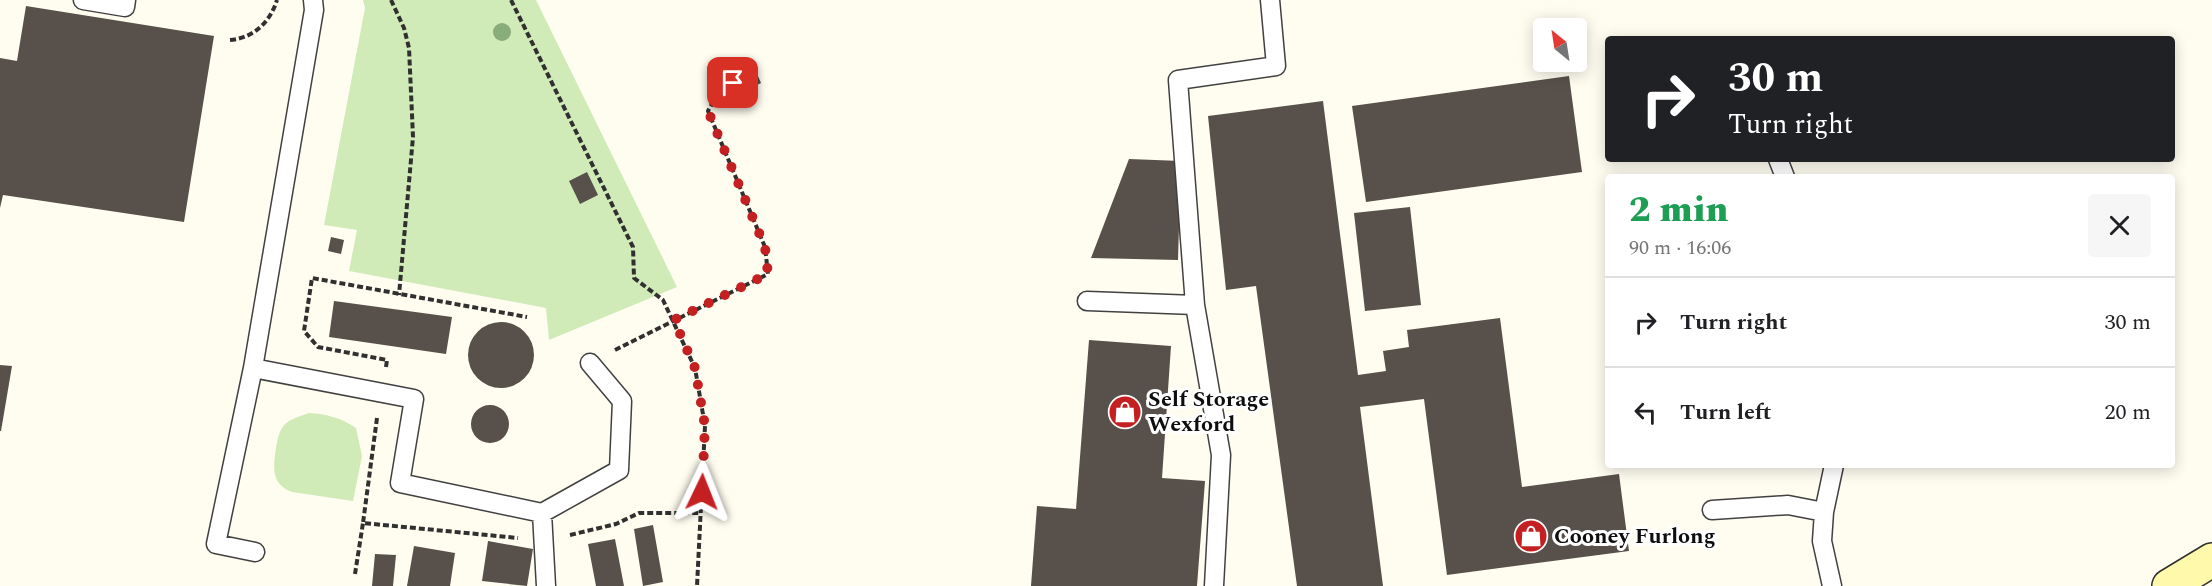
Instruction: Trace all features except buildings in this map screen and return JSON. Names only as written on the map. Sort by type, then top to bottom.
[{"type":"street","points":[[2169,586],[2212,560]]},
{"type":"lane","points":[[83,0],[125,7],[126,0]]},
{"type":"lane","points":[[255,552],[216,544],[253,368],[314,10],[313,0]]},
{"type":"lane","points":[[1214,586],[1221,454],[1195,305],[1178,80],[1276,66],[1270,0]]},
{"type":"lane","points":[[1087,301],[1195,305]]},
{"type":"lane","points":[[253,368],[414,399],[400,483],[542,513],[619,470],[622,401],[590,363]]},
{"type":"lane","points":[[1832,586],[1822,541],[1824,512],[1833,468]]},
{"type":"lane","points":[[1712,510],[1788,505],[1824,512]]},
{"type":"lane","points":[[542,513],[546,586]]},
{"type":"path","points":[[230,40],[240,39],[257,30],[272,16],[277,0]]},
{"type":"path","points":[[391,0],[404,28],[409,48],[413,137],[399,295]]},
{"type":"path","points":[[511,0],[633,247],[634,278],[663,300],[695,368],[705,426],[698,586]]},
{"type":"path","points":[[590,363],[768,274],[765,247],[708,111],[716,97],[733,83]]},
{"type":"path","points":[[381,393],[387,360],[318,347],[304,331],[312,278],[527,317]]},
{"type":"path","points":[[544,541],[616,524],[639,513],[701,513]]},
{"type":"path","points":[[355,574],[363,523]]},
{"type":"green space","points":[[363,0],[536,0],[677,287],[549,340],[546,308],[349,271],[357,230],[324,225],[365,8]]},
{"type":"green space","points":[[309,413],[334,417],[356,428],[362,456],[353,501],[292,492],[280,485],[277,480],[274,462],[280,432],[289,421]]},
{"type":"place","name":"Self Storage Wexford","points":[[1125,412]]},
{"type":"place","name":"Cooney Furlong","points":[[1531,536]]},
{"type":"route","points":[[702,492],[705,426],[695,368],[674,320],[768,274],[765,247],[708,111],[716,97],[733,83]]}]
